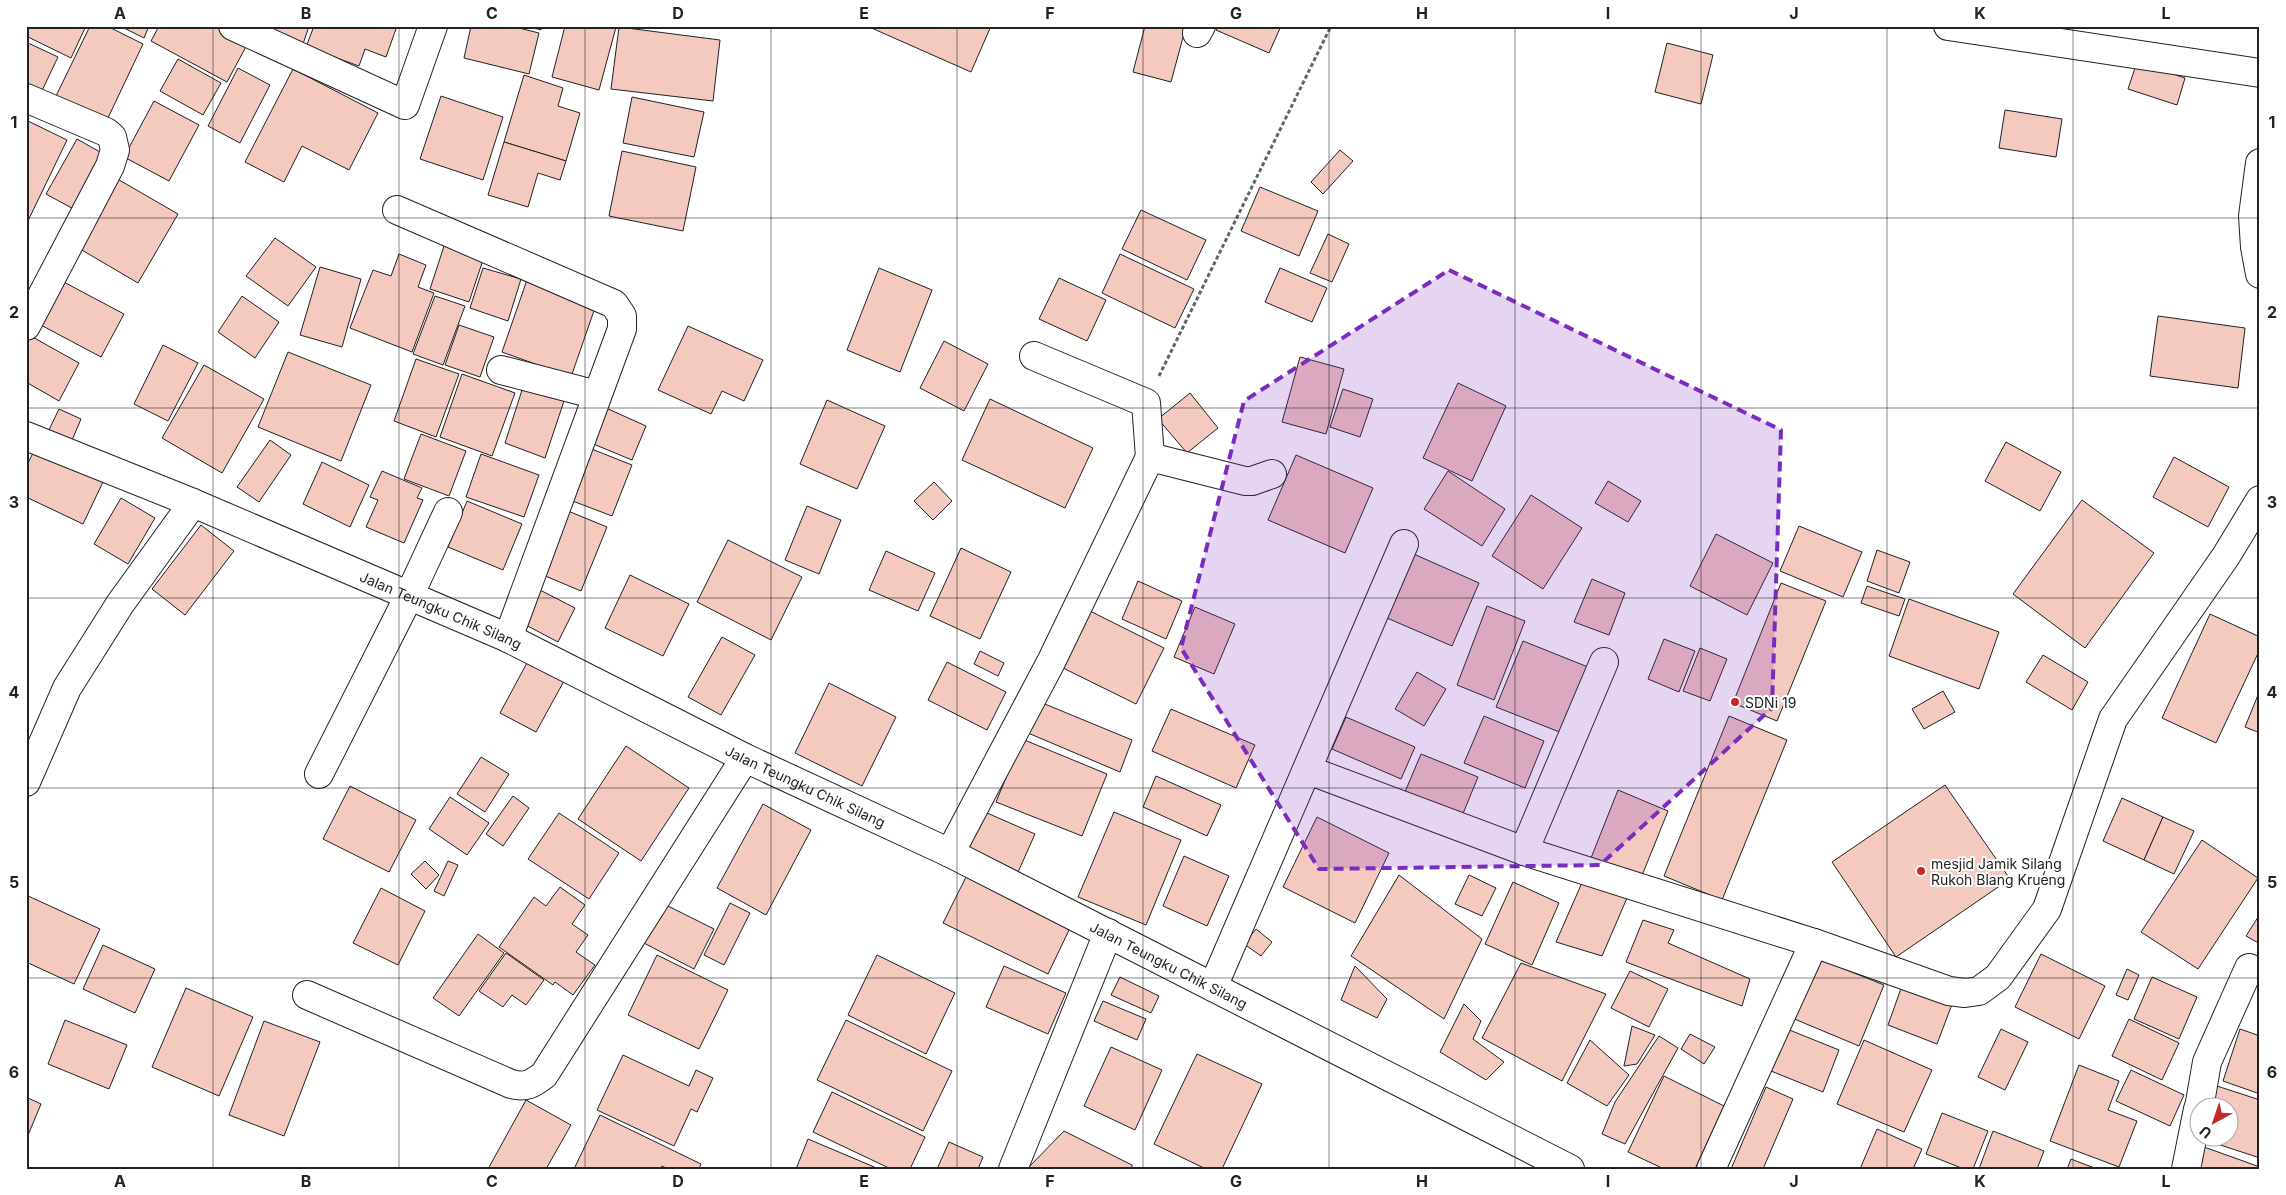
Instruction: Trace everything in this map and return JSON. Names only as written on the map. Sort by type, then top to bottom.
[{"type":"street","points":[[234,26],[405,105],[433,26]]},
{"type":"street","points":[[1948,26],[2260,72]]},
{"type":"street","points":[[26,98],[106,132],[112,137],[115,150],[110,166],[26,326]]},
{"type":"street","points":[[2260,163],[2253,216],[2255,247],[2260,274]]},
{"type":"street","points":[[397,210],[614,304],[622,316],[622,329],[508,638]]},
{"type":"street","points":[[950,853],[1051,662],[1150,457],[1146,403],[1034,356]]},
{"type":"street","points":[[501,370],[597,395]]},
{"type":"street","name":"Jalan Teungku Chik Silang","points":[[26,436],[193,503],[508,638],[745,758],[950,853],[1570,1169]]},
{"type":"street","points":[[1150,457],[1245,482],[1272,474]]},
{"type":"street","points":[[1308,770],[1524,851],[1814,943],[1949,991],[1979,991],[1998,977],[2047,909],[2114,719],[2226,556],[2260,500]]},
{"type":"street","points":[[26,782],[66,688],[120,604],[193,503]]},
{"type":"street","points":[[319,774],[409,596],[448,512]]},
{"type":"street","points":[[1213,986],[1308,770],[1404,544]]},
{"type":"street","points":[[1524,851],[1604,662]]},
{"type":"street","points":[[307,996],[511,1084],[523,1087],[532,1084],[544,1074],[745,758]]},
{"type":"street","points":[[1013,1169],[1108,933]]},
{"type":"street","points":[[1711,1169],[1814,943]]},
{"type":"street","points":[[2201,1098],[2207,1062],[2249,968]]},
{"type":"street","points":[[2186,1169],[2190,1148]]},
{"type":"path","points":[[1146,403],[1331,26]]},
{"type":"highlighted area","points":[[1449,270],[1781,430],[1772,708],[1600,865],[1319,869],[1181,648],[1244,401]]},
{"type":"building","points":[[26,26],[86,26],[71,58],[26,36]]},
{"type":"building","points":[[90,26],[107,26],[143,44],[107,120],[56,96]]},
{"type":"building","points":[[120,26],[149,26],[144,38]]},
{"type":"building","points":[[159,26],[222,26],[249,41],[227,82],[151,41]]},
{"type":"building","points":[[255,26],[309,26],[303,44]]},
{"type":"building","points":[[314,26],[397,26],[386,57],[365,49],[359,66],[306,47]]},
{"type":"building","points":[[471,26],[511,26],[539,33],[529,74],[464,58]]},
{"type":"building","points":[[527,26],[542,26],[541,30]]},
{"type":"building","points":[[565,26],[616,27],[599,90],[552,77]]},
{"type":"building","points":[[867,26],[991,26],[971,72]]},
{"type":"building","points":[[1145,26],[1186,26],[1171,82],[1133,72]]},
{"type":"building","points":[[1218,26],[1281,26],[1269,53],[1216,30]]},
{"type":"building","points":[[619,27],[720,40],[713,101],[611,89]]},
{"type":"building","points":[[26,42],[58,57],[38,99],[26,93]]},
{"type":"building","points":[[1667,43],[1713,55],[1701,104],[1655,92]]},
{"type":"building","points":[[178,59],[221,83],[203,115],[160,91]]},
{"type":"building","points":[[2137,62],[2185,78],[2177,105],[2128,89]]},
{"type":"building","points":[[238,68],[270,85],[240,143],[208,126]]},
{"type":"building","points":[[293,69],[378,113],[349,170],[302,146],[284,182],[245,162]]},
{"type":"building","points":[[524,75],[563,88],[558,106],[580,113],[566,161],[504,142]]},
{"type":"building","points":[[441,96],[503,117],[483,180],[420,159]]},
{"type":"building","points":[[632,97],[704,112],[694,157],[623,143]]},
{"type":"building","points":[[154,101],[199,125],[169,181],[124,157]]},
{"type":"building","points":[[2005,110],[2062,119],[2056,157],[1999,148]]},
{"type":"building","points":[[26,120],[67,140],[26,225]]},
{"type":"building","points":[[77,139],[109,157],[79,212],[46,194]]},
{"type":"building","points":[[504,142],[566,161],[560,180],[538,173],[528,207],[488,195]]},
{"type":"building","points":[[1340,150],[1353,161],[1323,194],[1311,182]]},
{"type":"building","points":[[622,151],[696,167],[683,231],[609,216]]},
{"type":"building","points":[[114,177],[178,214],[138,283],[75,246]]},
{"type":"building","points":[[1260,187],[1318,211],[1299,256],[1241,231]]},
{"type":"building","points":[[1141,210],[1206,240],[1187,280],[1122,249]]},
{"type":"building","points":[[1328,234],[1349,244],[1332,282],[1310,273]]},
{"type":"building","points":[[447,237],[486,251],[469,302],[430,289]]},
{"type":"building","points":[[275,238],[316,267],[288,306],[246,276]]},
{"type":"building","points":[[399,254],[426,265],[418,287],[434,293],[412,352],[350,328],[373,270],[391,276]]},
{"type":"building","points":[[1120,254],[1194,289],[1175,328],[1102,293]]},
{"type":"building","points":[[320,267],[361,279],[342,347],[300,335]]},
{"type":"building","points":[[483,268],[521,279],[508,321],[470,308]]},
{"type":"building","points":[[879,268],[932,290],[900,372],[847,350]]},
{"type":"building","points":[[1280,268],[1327,288],[1312,322],[1265,302]]},
{"type":"building","points":[[528,277],[597,302],[571,377],[502,352]]},
{"type":"building","points":[[1059,278],[1106,300],[1087,341],[1039,319]]},
{"type":"building","points":[[60,280],[124,314],[101,357],[37,323]]},
{"type":"building","points":[[242,296],[279,322],[255,358],[218,332]]},
{"type":"building","points":[[435,296],[465,306],[443,365],[413,354]]},
{"type":"building","points":[[2158,316],[2245,328],[2238,388],[2150,376]]},
{"type":"building","points":[[459,325],[494,337],[480,377],[445,365]]},
{"type":"building","points":[[688,326],[763,360],[744,401],[722,391],[711,414],[658,390]]},
{"type":"building","points":[[29,335],[79,363],[59,401],[26,382],[26,340]]},
{"type":"building","points":[[944,341],[988,364],[964,411],[920,388]]},
{"type":"building","points":[[163,345],[198,363],[168,421],[134,404]]},
{"type":"building","points":[[288,352],[371,385],[341,461],[258,427]]},
{"type":"building","points":[[1300,357],[1344,369],[1326,434],[1282,422]]},
{"type":"building","points":[[416,359],[459,374],[436,437],[394,421]]},
{"type":"building","points":[[204,365],[264,399],[222,473],[162,438]]},
{"type":"building","points":[[462,374],[515,393],[492,456],[440,437]]},
{"type":"building","points":[[1458,383],[1506,406],[1472,481],[1423,458]]},
{"type":"building","points":[[523,387],[564,401],[545,458],[505,443]]},
{"type":"building","points":[[1343,389],[1373,399],[1360,437],[1330,427]]},
{"type":"building","points":[[1190,393],[1218,428],[1187,453],[1158,419]]},
{"type":"building","points":[[990,399],[1093,448],[1065,508],[962,460]]},
{"type":"building","points":[[827,400],[885,426],[857,489],[800,464]]},
{"type":"building","points":[[606,408],[646,426],[632,460],[591,443]]},
{"type":"building","points":[[59,409],[81,419],[70,445],[47,434]]},
{"type":"building","points":[[421,434],[466,451],[449,496],[404,479]]},
{"type":"building","points":[[270,440],[291,455],[259,502],[237,487]]},
{"type":"building","points":[[2006,442],[2061,472],[2040,511],[1985,481]]},
{"type":"building","points":[[589,448],[632,465],[612,516],[570,500]]},
{"type":"building","points":[[35,449],[103,482],[83,524],[26,497],[26,467]]},
{"type":"building","points":[[481,454],[539,475],[524,517],[466,497]]},
{"type":"building","points":[[1296,455],[1373,488],[1345,553],[1268,520]]},
{"type":"building","points":[[2174,457],[2229,487],[2208,527],[2153,497]]},
{"type":"building","points":[[322,462],[369,485],[350,527],[303,504]]},
{"type":"building","points":[[382,471],[422,488],[417,498],[423,500],[404,543],[366,527],[378,500],[370,497]]},
{"type":"building","points":[[1448,471],[1505,509],[1482,546],[1424,509]]},
{"type":"building","points":[[1608,481],[1641,501],[1628,522],[1595,503]]},
{"type":"building","points":[[934,482],[952,501],[933,520],[914,501]]},
{"type":"building","points":[[1531,495],[1582,528],[1543,589],[1492,556]]},
{"type":"building","points":[[121,498],[155,518],[128,564],[94,544]]},
{"type":"building","points":[[2082,500],[2154,553],[2085,648],[2013,594]]},
{"type":"building","points":[[467,501],[522,524],[503,570],[448,547]]},
{"type":"building","points":[[807,506],[841,520],[819,574],[785,560]]},
{"type":"building","points":[[568,511],[607,527],[581,591],[543,575]]},
{"type":"building","points":[[201,525],[234,551],[185,615],[152,589]]},
{"type":"building","points":[[1799,526],[1862,552],[1843,597],[1780,571]]},
{"type":"building","points":[[1716,534],[1773,563],[1747,615],[1690,586]]},
{"type":"building","points":[[728,540],[802,577],[771,640],[697,602]]},
{"type":"building","points":[[961,548],[1011,572],[980,639],[930,616]]},
{"type":"building","points":[[1877,550],[1910,562],[1899,593],[1867,581]]},
{"type":"building","points":[[886,551],[935,573],[918,611],[869,590]]},
{"type":"building","points":[[1407,551],[1479,583],[1452,646],[1380,615]]},
{"type":"building","points":[[630,575],[689,604],[663,656],[605,628]]},
{"type":"building","points":[[1592,579],[1625,593],[1609,635],[1574,622]]},
{"type":"building","points":[[1138,581],[1182,601],[1166,639],[1122,619]]},
{"type":"building","points":[[1781,583],[1826,601],[1777,721],[1733,703]]},
{"type":"building","points":[[1867,586],[1905,599],[1899,616],[1861,603]]},
{"type":"building","points":[[538,589],[575,608],[558,642],[522,623]]},
{"type":"building","points":[[1909,599],[1999,632],[1979,689],[1889,656]]},
{"type":"building","points":[[1487,606],[1525,621],[1494,700],[1457,685]]},
{"type":"building","points":[[1195,607],[1235,624],[1214,674],[1174,657]]},
{"type":"building","points":[[1086,609],[1164,648],[1136,704],[1059,666]]},
{"type":"building","points":[[2210,614],[2260,637],[2260,649],[2216,743],[2162,718]]},
{"type":"building","points":[[722,637],[755,655],[721,715],[688,697]]},
{"type":"building","points":[[1664,639],[1695,651],[1679,692],[1648,679]]},
{"type":"building","points":[[1523,641],[1588,667],[1562,733],[1496,707]]},
{"type":"building","points":[[1700,648],[1727,659],[1710,701],[1683,691]]},
{"type":"building","points":[[980,651],[1004,663],[998,676],[974,664]]},
{"type":"building","points":[[2043,655],[2088,682],[2072,710],[2026,682]]},
{"type":"building","points":[[528,661],[564,681],[536,732],[500,713]]},
{"type":"building","points":[[947,662],[1006,692],[987,730],[928,700]]},
{"type":"building","points":[[1417,672],[1446,689],[1424,726],[1395,709]]},
{"type":"building","points":[[829,683],[896,717],[862,786],[795,753]]},
{"type":"building","points":[[2260,690],[2260,733],[2245,727]]},
{"type":"building","points":[[1943,691],[1955,712],[1924,729],[1912,709]]},
{"type":"building","points":[[1040,702],[1132,740],[1120,772],[1028,733]]},
{"type":"building","points":[[1171,709],[1255,745],[1236,788],[1152,751]]},
{"type":"building","points":[[1484,716],[1544,741],[1525,788],[1464,763]]},
{"type":"building","points":[[1729,716],[1787,740],[1722,900],[1664,876]]},
{"type":"building","points":[[1346,717],[1415,747],[1401,779],[1332,749]]},
{"type":"building","points":[[1022,739],[1107,774],[1082,836],[996,802]]},
{"type":"building","points":[[626,746],[689,788],[641,861],[578,819]]},
{"type":"building","points":[[1421,754],[1478,777],[1462,816],[1405,792]]},
{"type":"building","points":[[481,757],[509,774],[485,812],[457,794]]},
{"type":"building","points":[[1156,776],[1221,805],[1207,836],[1143,807]]},
{"type":"building","name":"mesjid Jamik Silang Rukoh Blang Krueng","points":[[1945,785],[2010,879],[1896,957],[1832,862]]},
{"type":"building","points":[[350,786],[416,820],[389,872],[323,839]]},
{"type":"building","points":[[1618,790],[1668,811],[1641,878],[1591,858]]},
{"type":"building","points":[[513,796],[529,808],[503,846],[486,834]]},
{"type":"building","points":[[450,797],[489,823],[467,855],[429,829]]},
{"type":"building","points":[[2122,798],[2163,817],[2144,860],[2103,841]]},
{"type":"building","points":[[763,804],[811,830],[766,915],[717,888]]},
{"type":"building","points":[[978,809],[1035,834],[1015,879],[958,853]]},
{"type":"building","points":[[1114,812],[1181,840],[1146,925],[1078,897]]},
{"type":"building","points":[[559,813],[619,853],[589,899],[528,859]]},
{"type":"building","points":[[1317,817],[1389,853],[1355,923],[1283,887]]},
{"type":"building","points":[[2163,817],[2194,831],[2174,874],[2144,860]]},
{"type":"building","points":[[2202,840],[2258,878],[2198,969],[2141,932]]},
{"type":"building","points":[[1184,856],[1229,876],[1207,926],[1163,906]]},
{"type":"building","points":[[425,861],[439,875],[426,889],[411,874]]},
{"type":"building","points":[[448,861],[458,865],[444,896],[434,891]]},
{"type":"building","points":[[1399,875],[1482,939],[1444,1019],[1351,956]]},
{"type":"building","points":[[1469,875],[1496,888],[1482,916],[1455,904]]},
{"type":"building","points":[[966,877],[1070,928],[1048,974],[943,923]]},
{"type":"building","points":[[1584,878],[1630,891],[1602,956],[1556,942]]},
{"type":"building","points":[[1513,882],[1559,903],[1532,965],[1485,944]]},
{"type":"building","points":[[560,887],[585,905],[572,924],[588,935],[576,952],[595,965],[573,995],[555,982],[553,985],[499,947],[534,897],[546,906]]},
{"type":"building","points":[[381,888],[425,911],[398,965],[353,943]]},
{"type":"building","points":[[26,895],[100,929],[74,984],[26,962]]},
{"type":"building","points":[[658,901],[714,929],[694,969],[638,940]]},
{"type":"building","points":[[730,903],[750,913],[724,965],[704,955]]},
{"type":"building","points":[[2260,914],[2260,944],[2246,936]]},
{"type":"building","points":[[1643,920],[1674,930],[1668,943],[1750,979],[1742,1006],[1626,962]]},
{"type":"building","points":[[1256,929],[1272,942],[1261,956],[1244,944]]},
{"type":"building","points":[[478,934],[504,953],[459,1016],[433,998]]},
{"type":"building","points":[[103,945],[155,969],[135,1013],[83,989]]},
{"type":"building","points":[[506,953],[544,980],[526,1005],[512,995],[503,1007],[479,991]]},
{"type":"building","points":[[2041,954],[2105,986],[2079,1039],[2015,1007]]},
{"type":"building","points":[[657,955],[728,990],[699,1049],[628,1015]]},
{"type":"building","points":[[877,955],[955,993],[926,1054],[848,1015]]},
{"type":"building","points":[[1817,958],[1884,985],[1859,1046],[1792,1018]]},
{"type":"building","points":[[1521,963],[1606,994],[1562,1081],[1482,1038]]},
{"type":"building","points":[[1004,966],[1066,993],[1048,1034],[986,1007]]},
{"type":"building","points":[[1355,966],[1387,999],[1377,1018],[1341,1000]]},
{"type":"building","points":[[2127,969],[2139,975],[2128,1000],[2116,995]]},
{"type":"building","points":[[1630,971],[1668,989],[1649,1027],[1611,1008]]},
{"type":"building","points":[[1120,977],[1159,996],[1151,1013],[1111,995]]},
{"type":"building","points":[[2152,977],[2197,997],[2179,1039],[2134,1019]]},
{"type":"building","points":[[1904,980],[1954,999],[1937,1044],[1888,1025]]},
{"type":"building","points":[[186,988],[253,1017],[219,1096],[152,1067]]},
{"type":"building","points":[[1103,1001],[1146,1019],[1137,1040],[1094,1021]]},
{"type":"building","points":[[1464,1004],[1481,1021],[1473,1039],[1504,1062],[1486,1080],[1440,1052]]},
{"type":"building","points":[[2129,1019],[2179,1043],[2162,1080],[2112,1056]]},
{"type":"building","points":[[65,1020],[127,1045],[109,1089],[48,1064]]},
{"type":"building","points":[[846,1020],[952,1071],[923,1131],[817,1080]]},
{"type":"building","points":[[264,1021],[320,1042],[284,1136],[229,1115]]},
{"type":"building","points":[[1632,1026],[1655,1035],[1637,1064],[1624,1066]]},
{"type":"building","points":[[1787,1029],[1839,1050],[1823,1092],[1771,1071]]},
{"type":"building","points":[[2001,1029],[2028,1042],[2005,1090],[1978,1077]]},
{"type":"building","points":[[2240,1029],[2260,1036],[2260,1094],[2223,1081]]},
{"type":"building","points":[[1690,1034],[1715,1047],[1704,1064],[1681,1049]]},
{"type":"building","points":[[1659,1036],[1678,1048],[1625,1144],[1602,1134],[1615,1102]]},
{"type":"building","points":[[1590,1040],[1629,1075],[1607,1106],[1567,1083]]},
{"type":"building","points":[[1864,1040],[1932,1070],[1904,1132],[1837,1104]]},
{"type":"building","points":[[1111,1047],[1162,1070],[1135,1130],[1084,1106]]},
{"type":"building","points":[[1197,1054],[1262,1084],[1222,1169],[1206,1169],[1154,1144]]},
{"type":"building","points":[[623,1055],[689,1086],[696,1070],[713,1078],[697,1112],[691,1109],[674,1146],[597,1110]]},
{"type":"building","points":[[2079,1065],[2119,1081],[2108,1110],[2137,1121],[2119,1167],[2050,1141]]},
{"type":"building","points":[[2131,1070],[2184,1095],[2170,1126],[2116,1101]]},
{"type":"building","points":[[1664,1076],[1724,1106],[1695,1169],[1664,1169],[1628,1152]]},
{"type":"building","points":[[2217,1086],[2260,1100],[2260,1158],[2230,1148],[2238,1148],[2238,1098],[2213,1098]]},
{"type":"building","points":[[1766,1087],[1793,1099],[1763,1169],[1731,1169]]},
{"type":"building","points":[[832,1092],[925,1137],[910,1169],[891,1169],[813,1132]]},
{"type":"building","points":[[26,1097],[41,1104],[26,1140]]},
{"type":"building","points":[[526,1100],[571,1125],[546,1169],[488,1169]]},
{"type":"building","points":[[1942,1113],[1988,1131],[1973,1169],[1964,1169],[1926,1154]]},
{"type":"building","points":[[600,1115],[701,1164],[699,1169],[668,1169],[662,1166],[660,1169],[574,1169]]},
{"type":"building","points":[[1877,1129],[1922,1149],[1913,1169],[1860,1169]]},
{"type":"building","points":[[1064,1131],[1132,1165],[1132,1169],[1027,1169]]},
{"type":"building","points":[[1993,1131],[2044,1151],[2037,1169],[1979,1169]]},
{"type":"building","points":[[808,1139],[879,1169],[796,1169]]},
{"type":"building","points":[[949,1142],[983,1157],[978,1169],[937,1169]]},
{"type":"building","points":[[2204,1148],[2260,1167],[2260,1169],[2196,1169]]},
{"type":"building","points":[[2071,1159],[2097,1169],[2067,1169]]},
{"type":"place","name":"SDNi 19","points":[[1735,702]]},
{"type":"place","name":"mesjid Jamik Silang Rukoh Blang Krueng","points":[[1921,871]]}]
